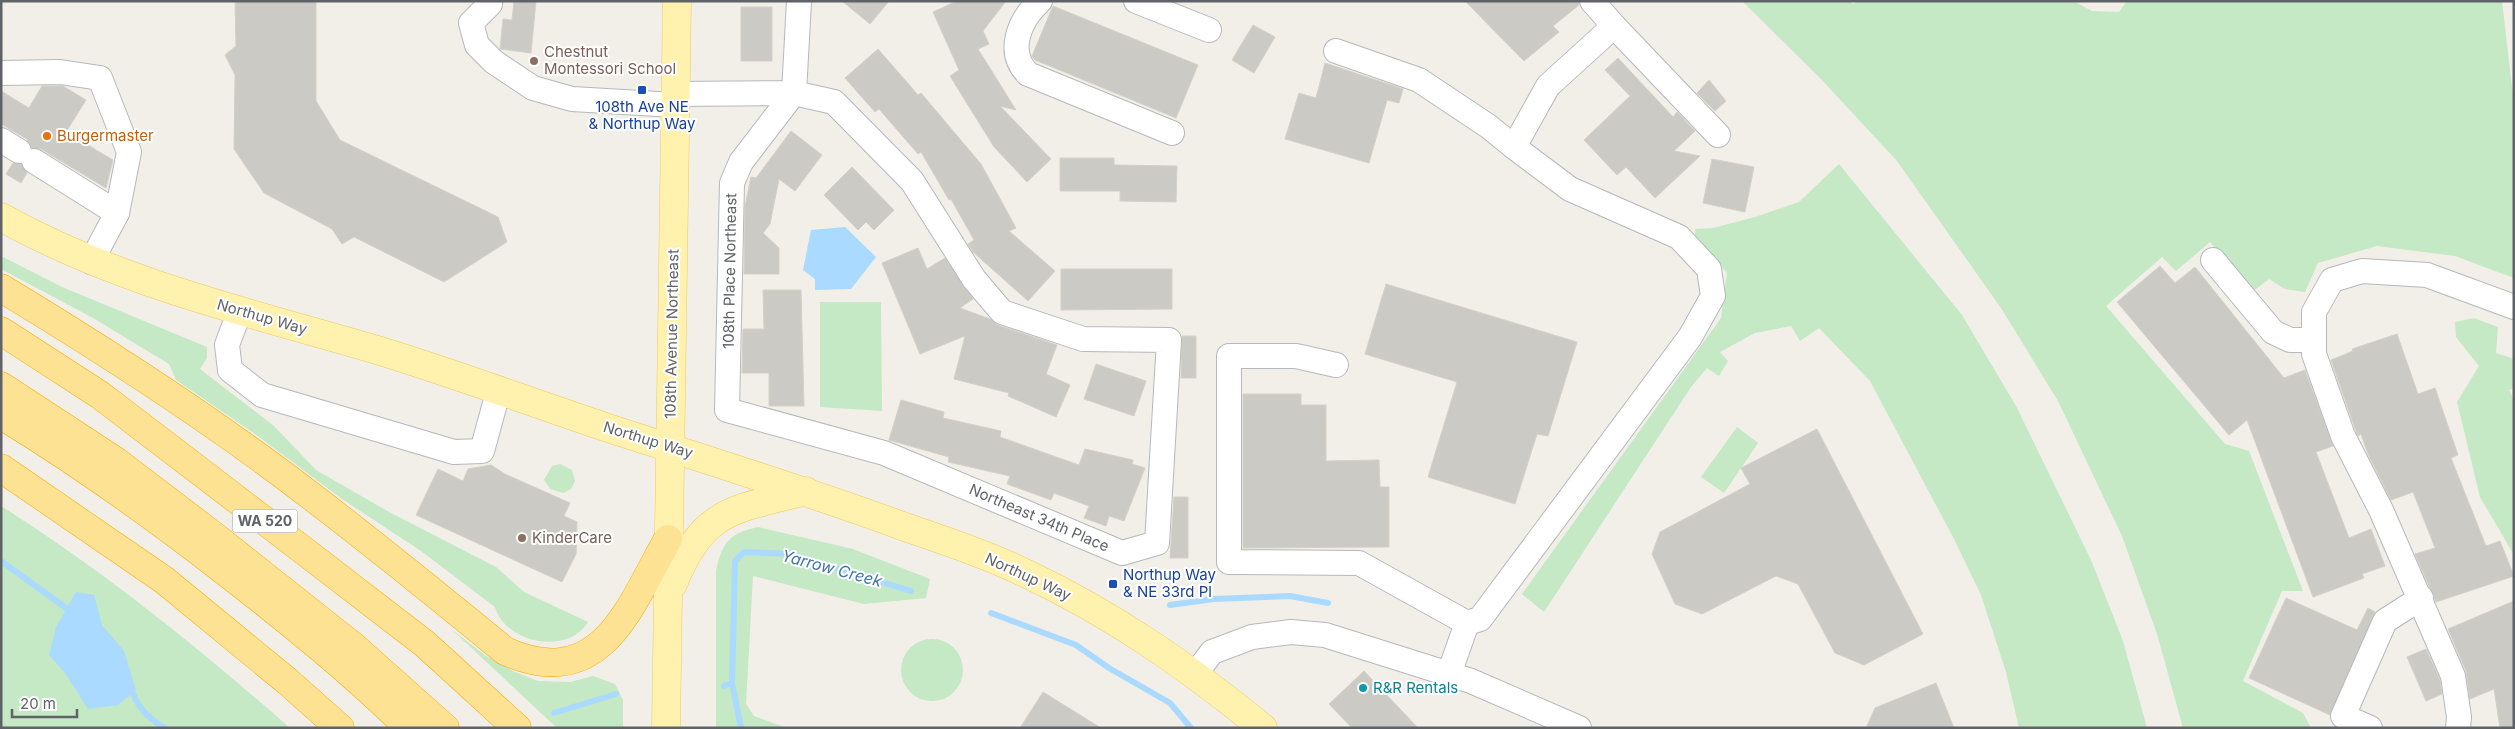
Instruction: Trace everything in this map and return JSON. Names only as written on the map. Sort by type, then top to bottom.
[{"type":"highway","points":[[1,288],[75,332],[195,411],[283,474],[505,651],[524,659],[544,663],[565,662],[585,655],[602,644],[617,630],[668,539]]},
{"type":"highway","name":"WA 520","points":[[1,331],[100,395],[307,553],[425,644],[517,728]]},
{"type":"highway","points":[[1,386],[117,462],[214,536],[353,646],[445,728]]},
{"type":"highway","points":[[1,415],[44,441],[181,537],[300,630],[409,728]]},
{"type":"highway","points":[[1,468],[164,580],[288,681],[340,728]]},
{"type":"main road","name":"108th Avenue Northeast","points":[[666,728],[677,1]]},
{"type":"main road","name":"Northup Way","points":[[1,217],[69,253],[147,282],[499,389],[609,428],[806,491],[973,551],[1026,574],[1106,615],[1196,674],[1263,728]]},
{"type":"main road","points":[[667,600],[687,552],[709,526],[739,508],[806,491]]},
{"type":"street","points":[[490,1],[490,4],[470,23],[477,45],[494,62],[533,88],[572,99],[675,100],[794,93],[799,1]]},
{"type":"street","points":[[1040,1],[1028,12],[1018,38],[1016,54],[1019,65],[1028,74],[1172,133]]},
{"type":"street","points":[[1136,1],[1209,30]]},
{"type":"street","points":[[1592,1],[1718,135]]},
{"type":"street","points":[[1514,148],[1548,86],[1614,26]]},
{"type":"street","points":[[1336,51],[1419,80],[1488,126],[1514,148],[1570,188],[1679,237],[1709,268],[1713,296],[1690,337],[1480,619],[1467,623],[1359,563],[1229,562],[1229,356],[1296,356],[1336,365]]},
{"type":"street","points":[[1,73],[60,72],[100,78],[129,152],[117,213],[92,262]]},
{"type":"street","name":"Northeast 34th Place","points":[[727,410],[884,453],[1122,553],[1157,543],[1169,340],[1082,339],[1002,312],[974,279],[912,181],[834,102],[794,93]]},
{"type":"street","name":"108th Place Northeast","points":[[727,410],[732,183],[741,162],[794,93]]},
{"type":"street","points":[[18,151],[117,213]]},
{"type":"street","points":[[2213,260],[2273,332],[2290,340],[2314,340]]},
{"type":"street","points":[[2458,728],[2459,718],[2453,676],[2421,598],[2381,510],[2343,436],[2314,354],[2314,312],[2332,280],[2362,271],[2427,275],[2514,307]]},
{"type":"street","points":[[240,310],[227,345],[230,370],[262,395],[454,452],[482,451],[499,389]]},
{"type":"street","points":[[2370,728],[2343,716],[2385,621],[2421,598]]},
{"type":"street","points":[[1449,674],[1467,623]]},
{"type":"street","points":[[1196,674],[1212,652],[1252,637],[1291,632],[1325,635],[1471,681],[1579,728]]},
{"type":"green space","points":[[1742,1],[1848,1],[1854,4],[1857,1],[2073,1],[2092,11],[2119,12],[2127,1],[2502,1],[2514,105],[2514,278],[2455,256],[2377,246],[2318,263],[2305,292],[2285,289],[2269,279],[2252,292],[2210,242],[2176,271],[2162,257],[2106,306],[2225,444],[2249,451],[2303,591],[2282,591],[2243,681],[2303,713],[2311,728],[2183,728],[2157,634],[2122,536],[2058,401],[2001,308],[1897,161],[1821,79]]},
{"type":"green space","points":[[1839,164],[1962,315],[2016,406],[2091,560],[2123,641],[2147,728],[2019,728],[2006,672],[1981,595],[1954,539],[1870,381],[1819,328],[1800,341],[1791,326],[1755,333],[1720,352],[1728,361],[1719,376],[1707,368],[1691,387],[1544,612],[1522,594],[1721,318],[1727,273],[1695,236],[1695,229],[1713,228],[1755,217],[1799,202]]},
{"type":"green space","points":[[1,256],[62,287],[207,347],[207,358],[200,369],[274,426],[316,470],[389,512],[496,567],[524,592],[588,622],[579,633],[566,639],[552,642],[524,637],[511,629],[501,619],[495,607],[421,551],[342,499],[255,434],[176,380],[169,364],[93,318],[1,269]]},
{"type":"green space","points":[[820,302],[881,302],[882,411],[820,407]]},
{"type":"green space","points":[[2474,318],[2498,327],[2496,353],[2514,359],[2514,388],[2509,390],[2514,401],[2514,555],[2480,497],[2457,402],[2479,366],[2456,337],[2455,322]]},
{"type":"green space","points":[[1737,427],[1758,443],[1724,493],[1701,477]]},
{"type":"green space","points":[[560,464],[572,470],[575,481],[571,489],[563,493],[550,489],[544,480],[552,466]]},
{"type":"green space","points":[[1,506],[77,557],[150,611],[290,728],[1,728]]},
{"type":"green space","points":[[758,527],[853,549],[930,579],[926,598],[864,604],[753,576],[746,704],[754,716],[787,728],[716,728],[716,571],[718,561],[729,540],[740,532]]},
{"type":"green space","points":[[451,629],[486,656],[515,672],[538,681],[570,682],[593,676],[615,684],[623,700],[623,728],[557,728]]},
{"type":"green space","points":[[926,639],[938,639],[954,648],[961,658],[963,670],[961,682],[954,692],[938,701],[926,701],[915,696],[906,687],[901,676],[901,664],[906,653],[915,644]]},
{"type":"water","points":[[845,227],[876,257],[851,289],[815,290],[815,279],[803,270],[811,230]]},
{"type":"water","points":[[76,592],[94,595],[102,625],[124,651],[136,690],[118,705],[88,709],[65,673],[49,655],[56,627]]},
{"type":"building","points":[[235,1],[316,1],[316,101],[340,140],[498,217],[507,242],[444,282],[354,237],[342,244],[332,229],[264,193],[234,149],[235,75],[225,55],[236,46]]},
{"type":"building","points":[[514,1],[536,1],[531,53],[500,49],[503,19],[512,20]]},
{"type":"building","points":[[842,1],[889,1],[870,24]]},
{"type":"building","points":[[957,1],[1006,1],[983,31],[989,44],[978,49],[1016,110],[1000,106],[1051,159],[1027,182],[994,147],[950,76],[959,70],[933,12]]},
{"type":"building","points":[[1465,1],[1579,1],[1579,5],[1553,26],[1559,32],[1524,61]]},
{"type":"building","points":[[1053,6],[1198,65],[1176,118],[1035,60],[1032,56]]},
{"type":"building","points":[[741,7],[772,7],[772,61],[741,61]]},
{"type":"building","points":[[1253,25],[1275,37],[1254,73],[1232,60]]},
{"type":"building","points":[[878,49],[918,95],[921,93],[981,164],[1016,228],[1009,231],[1055,271],[1028,301],[973,252],[968,244],[974,240],[921,152],[918,154],[879,109],[875,112],[845,78]]},
{"type":"building","points":[[1618,58],[1673,117],[1677,112],[1695,131],[1674,151],[1700,156],[1655,198],[1626,167],[1617,175],[1584,140],[1630,96],[1605,70]]},
{"type":"building","points":[[1325,63],[1403,89],[1399,103],[1387,100],[1369,163],[1285,139],[1299,93],[1316,98]]},
{"type":"building","points":[[1709,80],[1726,101],[1715,111],[1697,93]]},
{"type":"building","name":"Burgermaster","points":[[42,86],[63,86],[86,100],[66,132],[113,160],[106,188],[41,149],[32,148],[27,139],[1,124],[1,91],[29,108]]},
{"type":"building","points":[[791,131],[822,155],[795,191],[779,179],[770,224],[763,233],[779,248],[779,274],[744,274],[745,206],[751,177],[756,178]]},
{"type":"building","points":[[1060,158],[1114,158],[1114,165],[1177,166],[1176,202],[1120,201],[1120,191],[1060,191]]},
{"type":"building","points":[[1712,159],[1754,167],[1745,212],[1703,203]]},
{"type":"building","points":[[13,163],[21,164],[27,173],[21,183],[6,174]]},
{"type":"building","points":[[852,167],[894,210],[874,230],[866,222],[858,230],[824,195]]},
{"type":"building","points":[[918,248],[927,269],[945,258],[973,299],[960,308],[990,319],[998,325],[1057,345],[1046,374],[1070,385],[1056,417],[1008,396],[1009,393],[954,379],[965,336],[920,354],[882,263]]},
{"type":"building","points":[[2160,266],[2175,283],[2195,267],[2284,378],[2305,370],[2333,446],[2316,452],[2349,538],[2371,529],[2385,566],[2362,574],[2364,578],[2313,597],[2247,420],[2229,435],[2117,302]]},
{"type":"building","points":[[1061,269],[1172,269],[1172,309],[1061,310]]},
{"type":"building","points":[[1386,284],[1577,342],[1548,436],[1537,434],[1515,504],[1428,477],[1457,382],[1365,354]]},
{"type":"building","points":[[763,290],[801,290],[804,406],[769,406],[769,373],[742,373],[743,329],[764,329]]},
{"type":"building","points":[[2397,334],[2418,394],[2435,388],[2458,455],[2451,458],[2486,546],[2500,541],[2514,576],[2436,602],[2415,554],[2435,548],[2413,492],[2391,500],[2368,454],[2361,434],[2358,436],[2331,360],[2353,351],[2352,349]]},
{"type":"building","points":[[1182,336],[1196,336],[1196,378],[1181,378]]},
{"type":"building","points":[[1096,364],[1146,381],[1134,416],[1084,399]]},
{"type":"building","points":[[1243,394],[1301,394],[1301,405],[1326,405],[1326,461],[1379,460],[1380,487],[1389,487],[1389,547],[1243,548]]},
{"type":"building","points":[[901,400],[944,412],[943,418],[1001,431],[1000,437],[1079,465],[1085,449],[1133,460],[1132,464],[1145,468],[1124,521],[1109,516],[1106,526],[1084,518],[1089,506],[1054,493],[1051,500],[1007,484],[1010,476],[948,462],[949,457],[889,440]]},
{"type":"building","points":[[1817,429],[1923,634],[1864,665],[1835,653],[1798,584],[1776,576],[1702,614],[1675,604],[1652,554],[1660,532],[1750,484],[1741,468]]},
{"type":"building","name":"KinderCare","points":[[491,465],[505,474],[570,503],[564,516],[577,522],[576,554],[562,582],[416,515],[438,469],[463,481],[468,469]]},
{"type":"building","points":[[1174,497],[1188,497],[1188,558],[1170,558]]},
{"type":"building","points":[[2286,598],[2357,630],[2368,608],[2375,612],[2330,715],[2249,678]]},
{"type":"building","points":[[2514,601],[2514,728],[2500,728],[2494,689],[2470,699],[2466,671],[2448,629]]},
{"type":"building","points":[[2426,649],[2440,680],[2442,694],[2426,701],[2407,657]]},
{"type":"building","name":"R&R Rentals","points":[[1364,671],[1418,728],[1352,728],[1329,704]]},
{"type":"building","points":[[1936,683],[1954,728],[1866,728],[1875,708]]},
{"type":"building","points":[[1043,692],[1101,728],[1020,728]]},
{"type":"waterway","name":"Yarrow Creek","points":[[724,686],[732,683],[735,561],[744,552],[790,554],[911,591]]},
{"type":"waterway","points":[[1,561],[73,613]]},
{"type":"waterway","points":[[1170,605],[1214,599],[1290,596],[1328,603]]},
{"type":"waterway","name":"Yarrow Creek","points":[[991,613],[1076,645],[1109,668],[1170,703],[1191,728]]},
{"type":"waterway","points":[[732,683],[741,728]]},
{"type":"waterway","name":"Yarrow Creek","points":[[130,687],[143,711],[165,728]]},
{"type":"waterway","name":"Yarrow Creek","points":[[554,713],[616,694]]},
{"type":"place","name":"Chestnut Montessori School","points":[[534,61]]},
{"type":"place","name":"108th Ave NE & Northup Way","points":[[642,90]]},
{"type":"place","name":"Burgermaster","points":[[47,136]]},
{"type":"place","name":"KinderCare","points":[[522,538]]},
{"type":"place","name":"Northup Way & NE 33rd Pl","points":[[1113,584]]},
{"type":"place","name":"R&R Rentals","points":[[1363,688]]}]
